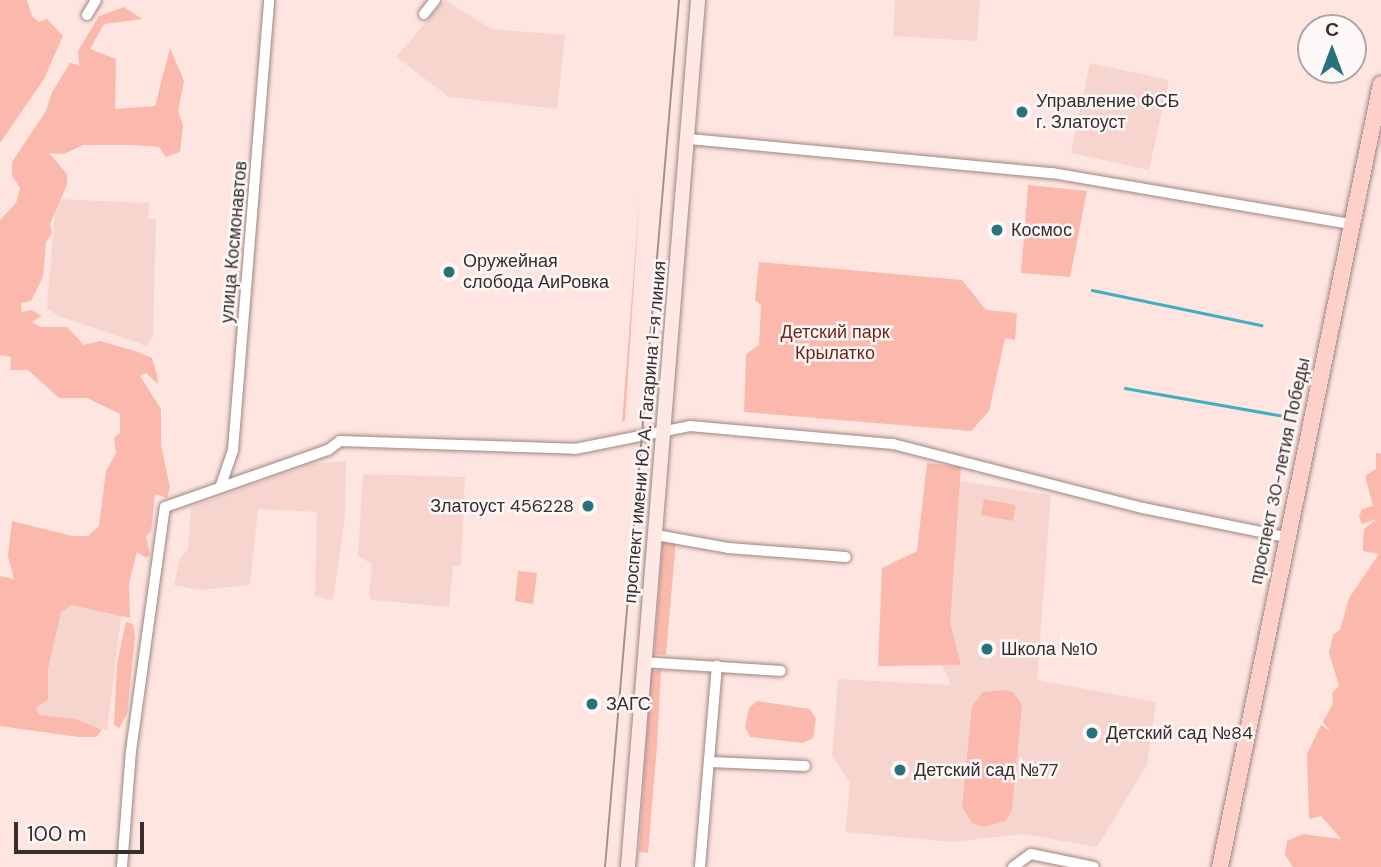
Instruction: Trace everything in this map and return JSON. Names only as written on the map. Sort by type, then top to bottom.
[{"type":"main road","name":"проспект имени Ю. А. Гагарина 1-я линия","points":[[628,867],[643,662],[689,139],[698,0]]},
{"type":"main road","name":"проспект 30-летия Победы","points":[[1220,867],[1350,223],[1381,84]]},
{"type":"street","points":[[87,15],[96,0]]},
{"type":"street","name":"улица Космонавтов","points":[[221,485],[233,450],[269,0]]},
{"type":"street","points":[[424,14],[435,0]]},
{"type":"street","points":[[689,139],[1052,173],[1350,223]]},
{"type":"street","points":[[122,867],[131,751],[161,519],[172,502],[351,439],[572,450],[629,434],[664,432],[690,426],[922,449],[970,466],[1136,506],[1286,537]]},
{"type":"street","points":[[656,535],[727,548],[846,557]]},
{"type":"street","points":[[643,662],[781,671]]},
{"type":"street","points":[[700,867],[717,666]]},
{"type":"street","points":[[709,762],[806,766]]},
{"type":"street","points":[[1013,867],[1031,854],[1094,867]]},
{"type":"shaded area","points":[[445,0],[491,29],[565,35],[557,109],[449,97],[396,57]]},
{"type":"shaded area","points":[[895,0],[980,0],[977,41],[893,36]]},
{"type":"shaded area","points":[[1090,63],[1169,80],[1149,170],[1071,153]]},
{"type":"shaded area","points":[[56,199],[149,203],[148,219],[156,219],[153,337],[147,346],[58,316],[47,308]]},
{"type":"shaded area","points":[[346,461],[345,517],[333,600],[315,596],[317,512],[258,509],[250,585],[200,590],[174,585],[180,558],[188,549],[191,507],[312,464]]},
{"type":"shaded area","points":[[363,474],[465,477],[461,565],[453,567],[449,607],[372,600],[369,596],[372,564],[358,556]]},
{"type":"shaded area","points":[[946,479],[1051,495],[1037,680],[1156,702],[1147,765],[1097,847],[1022,834],[952,842],[845,832],[850,783],[832,756],[838,679],[951,685],[929,635]]},
{"type":"shaded area","points":[[0,597],[123,603],[107,730],[0,718]]},
{"type":"green space","points":[[0,0],[27,0],[32,16],[39,22],[47,19],[63,36],[44,79],[0,143]]},
{"type":"green space","points":[[124,7],[142,19],[104,24],[90,49],[116,59],[115,109],[155,106],[170,48],[184,81],[178,111],[183,125],[180,152],[166,157],[159,147],[83,145],[64,154],[49,153],[67,174],[67,185],[50,224],[52,233],[46,243],[43,277],[31,301],[21,303],[22,312],[31,310],[42,316],[32,322],[40,327],[67,327],[84,345],[100,341],[152,358],[157,375],[158,384],[146,373],[140,376],[161,409],[161,445],[170,487],[167,498],[155,494],[151,532],[146,536],[150,555],[146,558],[137,552],[129,583],[130,618],[72,605],[61,612],[48,669],[48,700],[35,708],[40,715],[76,719],[102,730],[96,737],[79,737],[0,726],[0,576],[14,579],[8,556],[12,521],[72,536],[88,536],[99,526],[106,471],[116,453],[114,438],[120,433],[120,414],[87,398],[59,398],[28,370],[10,370],[11,357],[0,355],[0,220],[16,203],[20,188],[12,176],[12,162],[46,111],[52,92],[70,63],[79,65],[78,51],[99,16]]},
{"type":"green space","points":[[1028,185],[1087,191],[1070,277],[1021,273]]},
{"type":"green space","points":[[640,192],[625,421],[622,422]]},
{"type":"green space","name":"Детский парк Крылатко","points":[[759,262],[962,280],[986,310],[1017,313],[1015,340],[1005,338],[989,411],[971,431],[744,412],[746,354],[759,345],[761,305],[755,300]]},
{"type":"green space","points":[[1376,453],[1381,454],[1381,867],[1293,867],[1285,855],[1287,841],[1303,834],[1341,839],[1321,816],[1309,819],[1307,754],[1321,725],[1331,732],[1323,722],[1333,703],[1332,693],[1339,686],[1329,653],[1333,635],[1340,630],[1349,598],[1379,554],[1363,551],[1364,529],[1377,519],[1362,524],[1359,517],[1362,509],[1373,506],[1365,476],[1376,469]]},
{"type":"green space","points":[[927,463],[961,467],[950,623],[961,665],[878,666],[882,568],[917,551]]},
{"type":"green space","points":[[984,499],[1016,505],[1013,521],[981,515]]},
{"type":"green space","points":[[663,538],[676,540],[666,655],[654,654]]},
{"type":"green space","points":[[518,571],[537,573],[533,604],[515,601]]},
{"type":"green space","points":[[126,622],[133,624],[135,637],[127,714],[119,728],[114,725],[117,663]]},
{"type":"green space","points":[[661,670],[648,853],[639,852],[651,671]]},
{"type":"green space","points":[[1005,690],[1014,693],[1022,705],[1012,810],[1006,821],[983,827],[972,823],[962,807],[972,706],[983,692]]},
{"type":"green space","points":[[757,701],[810,709],[816,719],[813,738],[803,743],[750,737],[745,727],[749,708]]},
{"type":"waterway","points":[[1092,290],[1261,325]]},
{"type":"waterway","points":[[1125,388],[1283,416]]},
{"type":"tram line","points":[[605,867],[679,0]]},
{"type":"place","name":"Управление ФСБ г. Златоуст","points":[[1022,112]]},
{"type":"place","name":"Космос","points":[[997,230]]},
{"type":"place","name":"Оружейная слобода АиРовка","points":[[449,272]]},
{"type":"place","name":"Златоуст 456228","points":[[588,506]]},
{"type":"place","name":"Школа №10","points":[[987,649]]},
{"type":"place","name":"ЗАГС","points":[[592,704]]},
{"type":"place","name":"Детский сад №84","points":[[1092,733]]},
{"type":"place","name":"Детский сад №77","points":[[900,770]]}]
